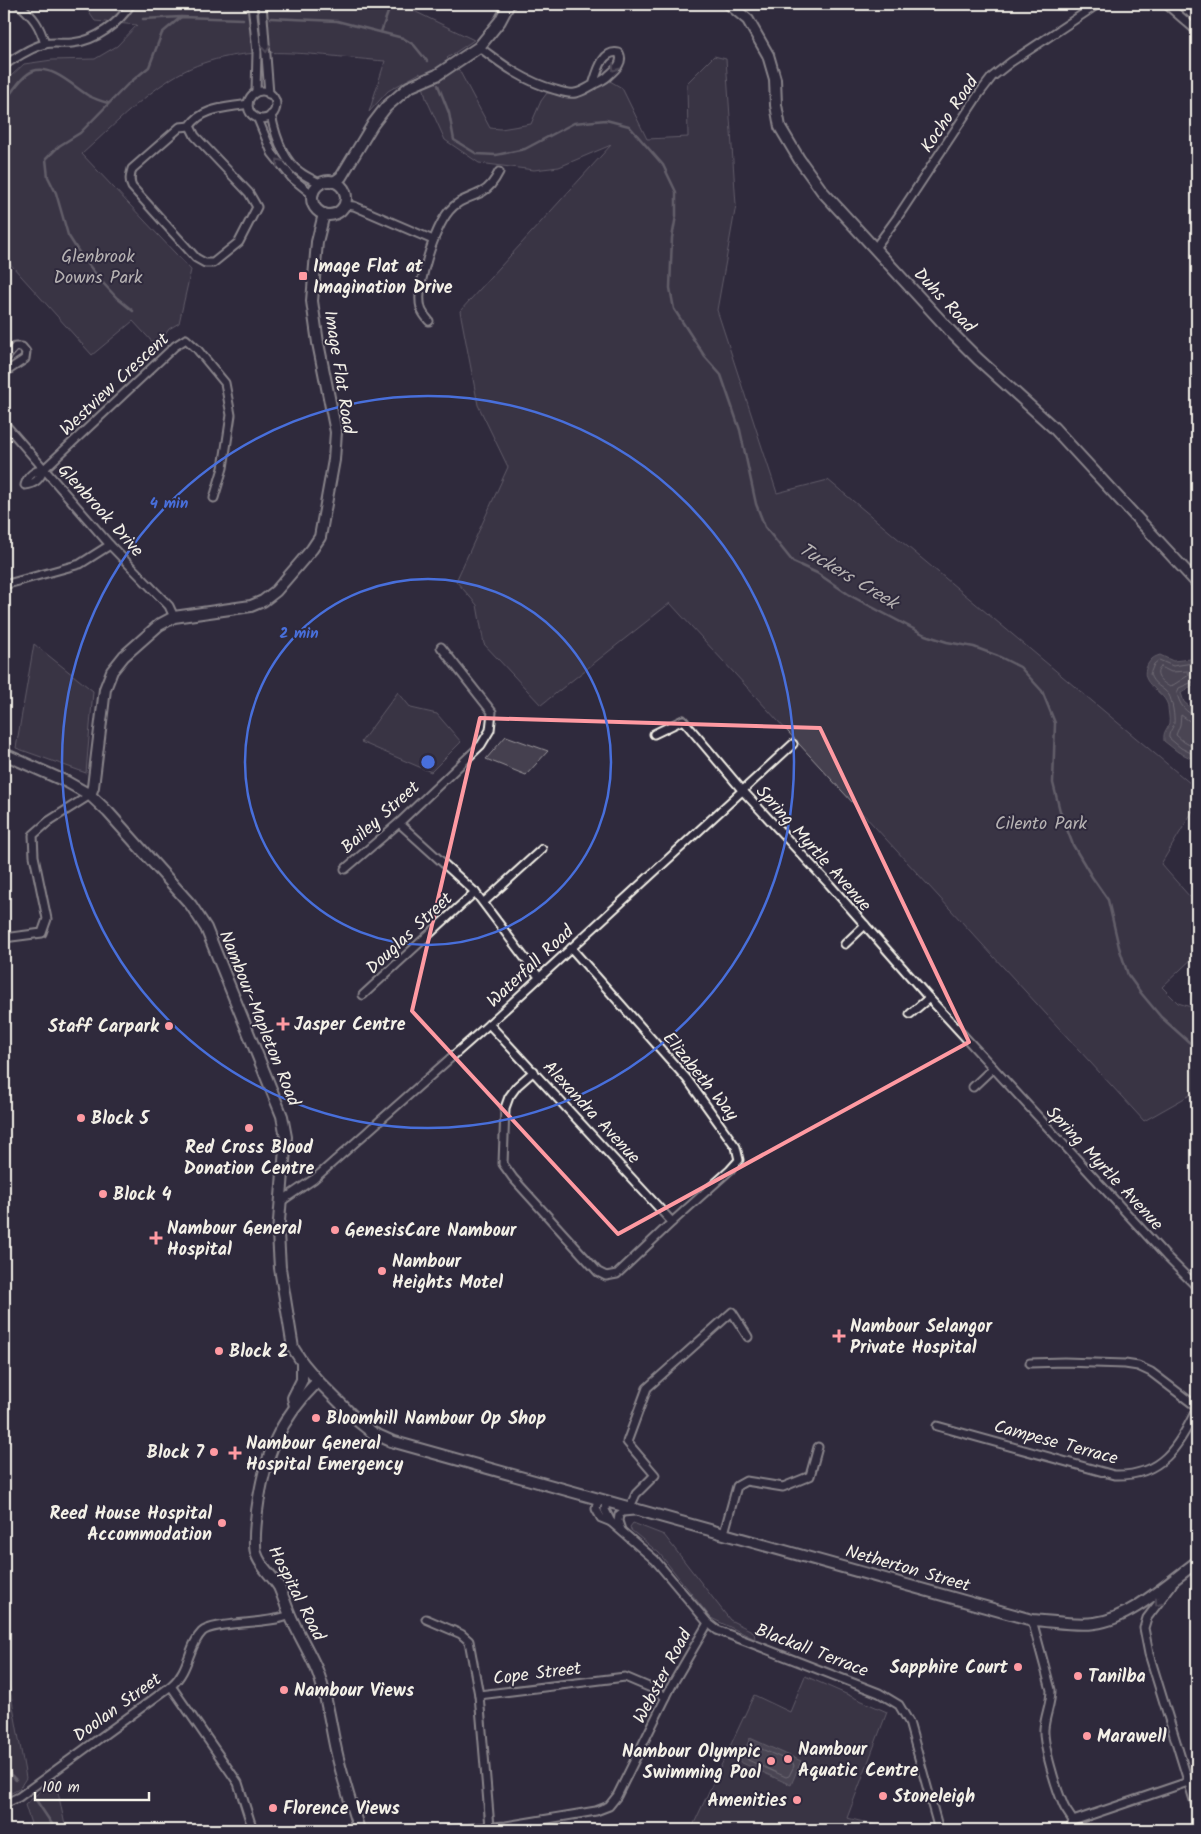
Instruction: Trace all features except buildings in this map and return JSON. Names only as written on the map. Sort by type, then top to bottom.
[{"type":"street","points":[[19,4],[40,27],[45,44]]},
{"type":"street","points":[[4,66],[24,53],[45,44],[74,43],[94,37],[111,26],[125,13],[131,4]]},
{"type":"street","points":[[252,4],[257,52],[256,92]]},
{"type":"street","points":[[262,4],[270,94]]},
{"type":"street","points":[[334,182],[343,189],[346,200],[345,205],[338,213],[324,214],[315,206],[313,195],[315,190],[321,184],[334,182],[341,177],[373,124],[386,107],[409,87],[437,74],[479,47],[500,21],[509,4]]},
{"type":"street","name":"Duhs Road","points":[[729,4],[748,20],[768,55],[775,79],[776,105],[780,127],[799,159],[822,191],[978,359],[1054,428],[1197,583]]},
{"type":"street","name":"Kocho Road","points":[[875,248],[992,77],[1011,62],[1098,4]]},
{"type":"street","points":[[1166,4],[1197,31]]},
{"type":"street","points":[[479,47],[525,80],[565,93],[575,93],[593,85],[608,77],[620,63],[619,53],[613,52],[608,54],[599,66],[593,85]]},
{"type":"street","points":[[258,118],[267,118],[274,112],[276,104],[273,96],[265,92],[256,92],[252,95],[248,104],[251,113],[258,118],[272,153],[292,178],[313,195]]},
{"type":"street","points":[[190,126],[196,136],[249,193],[257,207],[239,242],[213,263],[205,263],[196,258],[132,187],[130,181],[132,169],[180,127],[190,126],[198,117],[208,112],[248,104]]},
{"type":"street","points":[[271,115],[276,138],[284,154],[298,172],[321,184]]},
{"type":"street","points":[[429,321],[421,310],[420,296],[433,240],[449,211],[457,203],[483,192],[491,185],[499,172]]},
{"type":"street","points":[[345,205],[354,206],[433,240]]},
{"type":"street","name":"Image Flat Road","points":[[90,795],[93,787],[103,700],[108,679],[112,670],[124,656],[151,631],[174,617],[251,606],[264,601],[276,591],[320,537],[334,460],[336,432],[318,343],[312,301],[317,242],[324,214]]},
{"type":"street","name":"Westview Crescent","points":[[44,470],[175,346],[186,339],[197,349],[225,383],[231,415],[223,468],[214,498]]},
{"type":"street","points":[[4,360],[14,347],[22,347],[26,352],[25,359],[4,373]]},
{"type":"street","name":"Glenbrook Drive","points":[[4,423],[110,545],[169,606],[174,617]]},
{"type":"street","points":[[4,585],[80,564],[110,545]]},
{"type":"street","name":"Bailey Street","points":[[345,869],[399,823],[480,745],[490,730],[492,712],[442,647]]},
{"type":"street","name":"Spring Myrtle Avenue","points":[[654,734],[683,720],[742,790],[992,1068],[1197,1287]]},
{"type":"street","name":"Waterfall Road","points":[[280,1202],[314,1179],[489,1024],[793,744]]},
{"type":"street","name":"Nambour-Mapleton Road","points":[[4,754],[67,782],[90,795],[108,812],[191,905],[211,937],[282,1116],[286,1137],[278,1233],[281,1273],[293,1348],[318,1381]]},
{"type":"street","points":[[4,938],[42,933],[47,919],[34,856],[33,836],[50,821],[90,795]]},
{"type":"street","points":[[399,823],[475,892],[539,977]]},
{"type":"street","points":[[484,902],[542,849]]},
{"type":"street","name":"Douglas Street","points":[[363,995],[475,892]]},
{"type":"street","name":"Spring Myrtle Avenue","points":[[845,944],[865,925]]},
{"type":"street","name":"Elizabeth Way","points":[[571,948],[687,1079],[736,1147],[739,1160],[672,1222]]},
{"type":"street","points":[[910,1014],[929,998]]},
{"type":"street","name":"Alexandra Avenue","points":[[489,1024],[672,1222]]},
{"type":"street","points":[[972,1087],[992,1068]]},
{"type":"street","points":[[534,1071],[517,1086],[509,1097],[505,1108],[503,1164],[513,1178],[598,1272],[606,1276],[617,1274],[672,1222]]},
{"type":"street","points":[[630,1507],[634,1497],[655,1475],[627,1442],[647,1388],[732,1312],[748,1338]]},
{"type":"street","points":[[295,1406],[293,1398],[302,1380],[302,1362]]},
{"type":"street","points":[[1030,1363],[1064,1362],[1138,1366],[1151,1372],[1197,1408]]},
{"type":"street","points":[[318,1381],[358,1422],[372,1433],[383,1438],[602,1499]]},
{"type":"street","name":"Hospital Road","points":[[318,1381],[295,1406],[279,1433],[265,1465],[255,1529],[255,1549],[262,1566],[279,1587],[290,1615],[316,1668],[324,1690],[337,1752],[359,1830]]},
{"type":"street","name":"Campese Terrace","points":[[937,1426],[1114,1475],[1125,1475],[1137,1474],[1156,1466],[1174,1450],[1187,1430],[1197,1408]]},
{"type":"street","points":[[724,1533],[737,1486],[746,1481],[784,1487],[810,1476],[818,1447]]},
{"type":"street","name":"Netherton Street","points":[[602,1499],[1032,1620],[1082,1624],[1107,1621],[1140,1604],[1194,1564]]},
{"type":"street","name":"Blackall Terrace","points":[[602,1499],[611,1522],[660,1565],[708,1623],[717,1630],[879,1693],[899,1706],[909,1722],[939,1830]]},
{"type":"street","points":[[621,1531],[618,1521],[620,1514],[642,1510]]},
{"type":"street","points":[[1194,1564],[1172,1585],[1147,1618],[1144,1628],[1149,1654],[1197,1810]]},
{"type":"street","name":"Doolan Street","points":[[4,1804],[19,1797],[171,1686],[183,1672],[198,1638],[205,1630],[214,1626],[264,1622],[290,1615]]},
{"type":"street","points":[[426,1619],[461,1634],[469,1642],[479,1695]]},
{"type":"street","points":[[1032,1620],[1051,1690],[1044,1741],[1058,1792],[1073,1821],[1070,1830]]},
{"type":"street","name":"Webster Road","points":[[444,1830],[490,1827],[596,1811],[609,1806],[617,1796],[666,1697],[708,1623]]},
{"type":"street","name":"Cope Street","points":[[490,1827],[479,1695],[625,1677],[651,1688],[666,1697]]},
{"type":"street","points":[[171,1686],[238,1782],[253,1830]]},
{"type":"street","points":[[1073,1821],[1188,1782]]},
{"type":"highlighted area","points":[[480,718],[820,728],[969,1042],[618,1234],[412,1011]]},
{"type":"green space","points":[[83,4],[411,4],[412,10],[474,40],[447,58],[459,70],[490,128],[501,129],[531,124],[541,101],[547,93],[576,98],[610,81],[622,88],[647,139],[688,137],[687,83],[714,56],[726,59],[736,205],[717,310],[777,493],[828,480],[1197,789],[1197,804],[1161,864],[1197,905],[1197,954],[1162,987],[1178,1003],[1197,1009],[1197,1091],[1144,1121],[670,603],[541,705],[484,644],[477,605],[456,581],[508,467],[478,405],[460,311],[611,145],[559,167],[534,170],[479,163],[445,140],[426,98],[420,73],[388,91],[369,112],[385,61],[276,53],[222,58],[196,66],[172,78],[148,95],[82,154],[191,270],[179,323],[169,329],[157,347],[133,321],[92,355],[4,257],[4,80],[24,64],[52,60],[95,59],[117,46],[137,25],[95,21]]},
{"type":"green space","points":[[34,644],[93,691],[86,773],[16,748]]},
{"type":"green space","points":[[398,692],[411,708],[437,714],[461,742],[431,772],[361,742]]},
{"type":"green space","points":[[506,736],[548,751],[526,775],[486,759]]},
{"type":"green space","points":[[633,1523],[664,1535],[730,1620],[754,1632],[755,1639],[711,1618],[659,1553],[631,1530],[630,1527]]},
{"type":"green space","points":[[4,1656],[26,1778],[19,1789],[4,1797]]},
{"type":"green space","points":[[805,1676],[887,1712],[847,1818],[889,1828],[889,1830],[691,1830],[754,1695],[790,1712]]},
{"type":"green space","points":[[55,1778],[66,1830],[33,1830],[25,1805]]},
{"type":"water","points":[[1197,647],[1197,683],[1181,693],[1184,702],[1197,713],[1197,761],[1178,752],[1164,741],[1169,721],[1168,707],[1166,701],[1149,682],[1145,671],[1149,662],[1156,656],[1160,655],[1173,661],[1191,659]]},
{"type":"water","name":"Nambour Olympic Swimming Pool","points":[[750,1738],[801,1761],[791,1785],[740,1762]]},
{"type":"waterway","points":[[381,32],[391,4]]},
{"type":"waterway","name":"Tuckers Creek","points":[[143,19],[181,17],[243,19]]},
{"type":"waterway","points":[[133,311],[102,282],[68,235],[56,193],[48,177],[46,159],[59,146],[80,133],[127,85],[149,67],[162,33],[181,17]]},
{"type":"waterway","name":"Tuckers Creek","points":[[271,18],[337,21],[403,38],[414,45],[427,61]]},
{"type":"waterway","points":[[4,102],[29,73],[40,70],[55,73],[89,96],[108,103]]},
{"type":"waterway","name":"Tuckers Creek","points":[[438,85],[449,113],[454,140],[477,154],[496,155],[525,149],[574,123],[606,120],[629,126],[663,165],[676,192],[670,288],[674,309],[705,357],[721,375],[740,430],[756,504],[765,527],[793,562],[817,573],[851,596],[925,635],[947,642],[974,647],[1020,667],[1042,691],[1055,723],[1053,783],[1060,811],[1073,845],[1108,900],[1128,975],[1161,1017],[1197,1047]]},
{"type":"waterway","points":[[4,1751],[8,1772],[16,1780]]},
{"type":"waterway","points":[[36,1800],[56,1830]]},
{"type":"place","name":"Image Flat at Imagination Drive","points":[[303,276]]},
{"type":"place","name":"Jasper Centre","points":[[283,1024]]},
{"type":"place","name":"Staff Carpark","points":[[169,1026]]},
{"type":"place","name":"Block 5","points":[[81,1118]]},
{"type":"place","name":"Red Cross Blood Donation Centre","points":[[249,1128]]},
{"type":"place","name":"Block 4","points":[[103,1194]]},
{"type":"place","name":"GenesisCare Nambour","points":[[335,1230]]},
{"type":"place","name":"Nambour General Hospital","points":[[156,1238]]},
{"type":"place","name":"Nambour Heights Motel","points":[[382,1271]]},
{"type":"place","name":"Nambour Selangor Private Hospital","points":[[839,1336]]},
{"type":"place","name":"Block 2","points":[[219,1351]]},
{"type":"place","name":"Bloomhill Nambour Op Shop","points":[[316,1418]]},
{"type":"place","name":"Block 7","points":[[214,1452]]},
{"type":"place","name":"Nambour General Hospital Emergency","points":[[235,1453]]},
{"type":"place","name":"Reed House Hospital Accommodation","points":[[222,1523]]},
{"type":"place","name":"Sapphire Court","points":[[1018,1667]]},
{"type":"place","name":"Tanilba","points":[[1078,1676]]},
{"type":"place","name":"Nambour Views","points":[[284,1690]]},
{"type":"place","name":"Marawell","points":[[1087,1736]]},
{"type":"place","name":"Nambour Aquatic Centre","points":[[788,1759]]},
{"type":"place","name":"Nambour Olympic Swimming Pool","points":[[771,1761]]},
{"type":"place","name":"Stoneleigh","points":[[883,1796]]},
{"type":"place","name":"Amenities","points":[[797,1800]]},
{"type":"place","name":"Florence Views","points":[[273,1808]]},
{"type":"park label","name":"Glenbrook Downs Park","points":[[98,266]]},
{"type":"park label","name":"Cilento Park","points":[[1041,823]]}]
